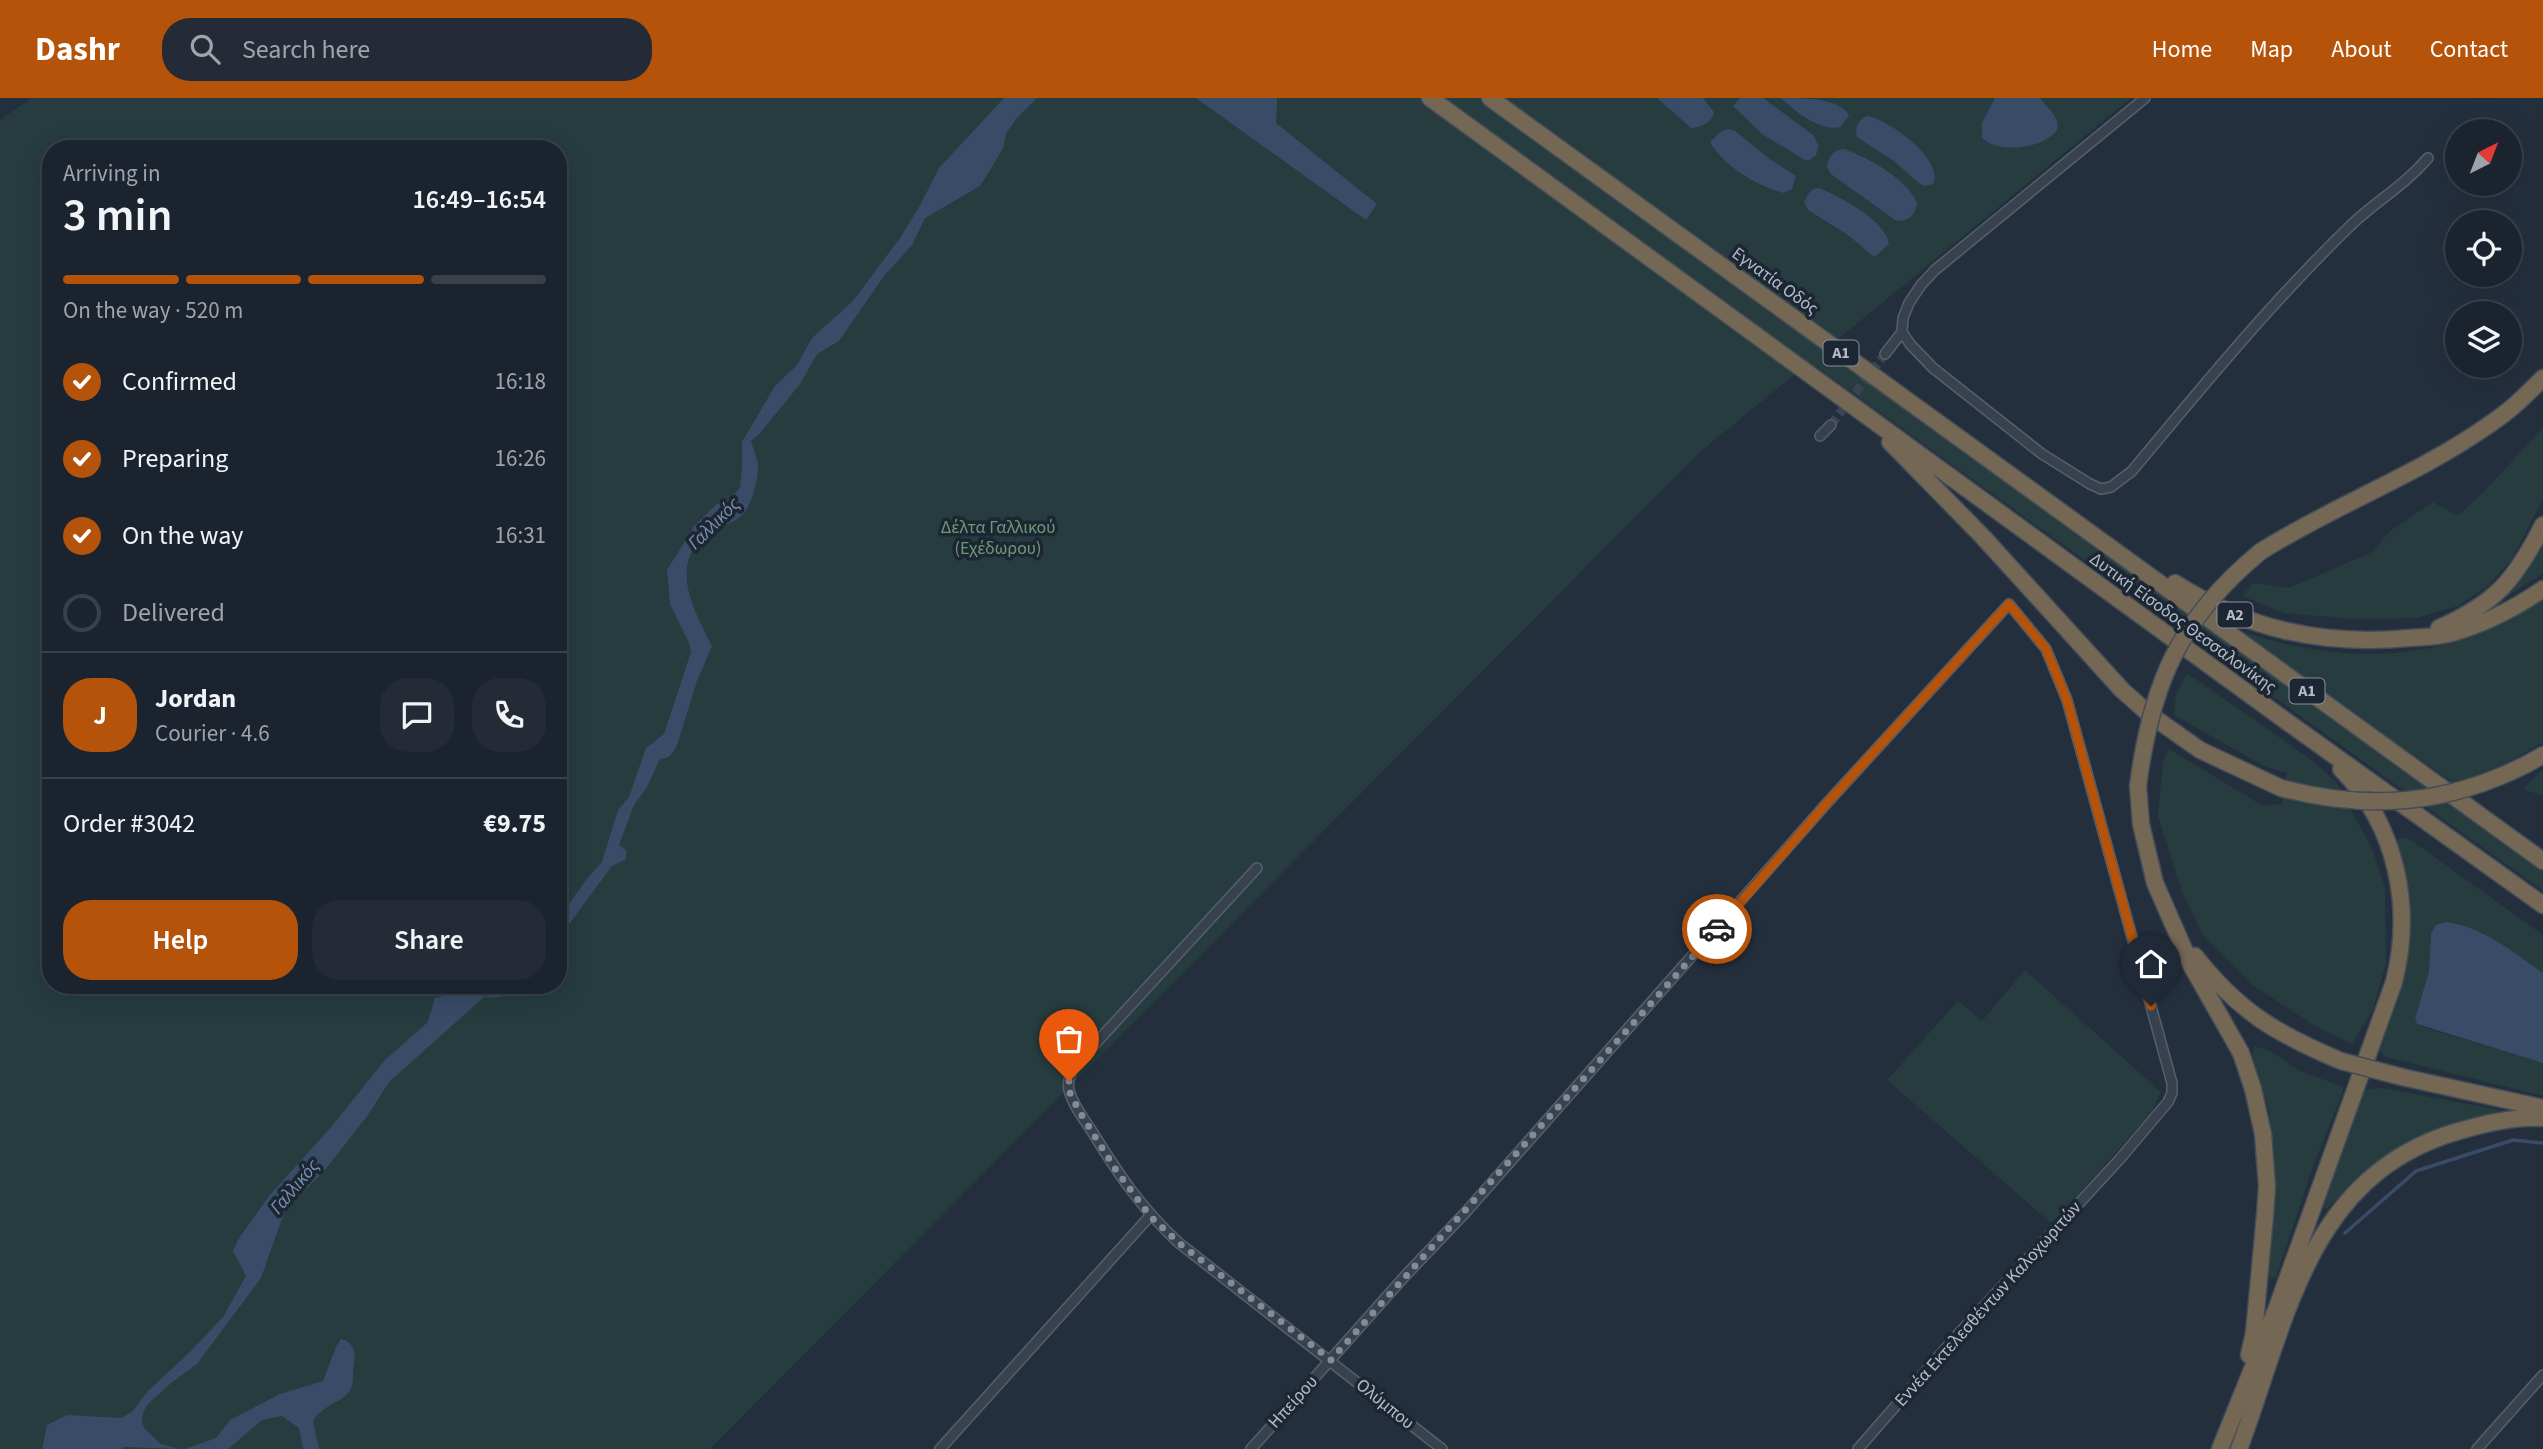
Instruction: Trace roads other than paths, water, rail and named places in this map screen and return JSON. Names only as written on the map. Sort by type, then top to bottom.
[{"type":"highway","name":"Α1","points":[[1430,98],[1870,419]]},
{"type":"highway","name":"Εγνατία Οδός","points":[[1490,98],[2071,520]]},
{"type":"highway","points":[[2233,1415],[2254,1332],[2266,1205],[2266,1160],[2256,1099],[2241,1053],[2191,965],[2151,870],[2141,824],[2138,786],[2147,725],[2161,680],[2194,620],[2213,596],[2260,552],[2292,532],[2429,462],[2498,419],[2543,378]]},
{"type":"highway","name":"Δυτική Είσοδος Θεσσαλονίκης","points":[[1870,419],[2543,905]]},
{"type":"highway","points":[[1870,419],[2123,690],[2149,714],[2200,750],[2281,788],[2341,800],[2409,800],[2445,795],[2480,785],[2543,755]]},
{"type":"highway","name":"Α2","points":[[2071,520],[2123,547],[2196,596],[2245,619],[2292,634],[2322,639],[2358,641],[2449,634],[2481,624],[2543,589]]},
{"type":"highway","name":"Δυτική Είσοδος Θεσσαλονίκης","points":[[2071,520],[2543,861]]},
{"type":"highway","points":[[2421,637],[2468,615],[2495,596],[2521,566],[2543,525]]},
{"type":"highway","points":[[2220,1449],[2276,1310],[2394,982],[2402,935],[2400,890],[2389,843],[2379,821],[2353,781],[2286,722]]},
{"type":"highway","points":[[2181,938],[2216,982],[2252,1014],[2283,1036],[2341,1061],[2543,1108]]},
{"type":"highway","points":[[2239,1449],[2302,1270],[2326,1227],[2347,1201],[2393,1161],[2443,1135],[2503,1120],[2543,1118]]},
{"type":"street","points":[[1885,354],[1902,332],[1903,318],[1909,303],[1921,285],[1936,270],[2145,98]]},
{"type":"street","points":[[1902,332],[1933,368],[2042,454],[2090,484],[2101,489],[2111,487],[2132,471],[2245,335],[2330,246],[2350,226],[2409,180],[2428,158]]},
{"type":"street","points":[[1820,436],[1831,425]]},
{"type":"street","name":"Εννέα Εκτελεσθέντων Καλοχωριτών","points":[[1858,1449],[2051,1232],[2119,1160],[2168,1102],[2172,1093],[2172,1083],[2067,700],[2046,649],[2009,604]]},
{"type":"street","name":"Ηπείρου","points":[[1251,1449],[1465,1213],[1827,803],[2009,604]]},
{"type":"street","name":"Ολύμπου","points":[[1257,868],[1072,1069],[1069,1091],[1116,1170],[1150,1216],[1179,1243],[1442,1449]]},
{"type":"street","points":[[940,1449],[1150,1216]]},
{"type":"street","points":[[2477,1449],[2543,1375]]},
{"type":"water","name":"Γαλλικός","points":[[1004,98],[1037,98],[1016,119],[1006,134],[1003,148],[980,186],[925,218],[912,245],[884,276],[839,341],[817,354],[800,384],[751,441],[758,472],[747,509],[736,520],[707,534],[695,546],[689,560],[688,589],[692,604],[712,646],[697,681],[676,748],[669,757],[660,759],[647,787],[634,805],[619,845],[626,850],[626,859],[612,866],[567,927],[567,906],[602,862],[618,810],[629,797],[646,748],[664,734],[691,652],[670,604],[667,570],[695,525],[718,503],[732,498],[740,488],[742,442],[775,386],[797,365],[812,338],[853,301],[900,238],[939,168]]},
{"type":"water","points":[[1196,98],[1277,98],[1276,123],[1377,204],[1366,220]]},
{"type":"water","points":[[1657,98],[1703,98],[1714,112],[1706,124],[1691,128]]},
{"type":"water","points":[[1740,98],[1763,98],[1813,135],[1819,146],[1816,155],[1805,160],[1762,134],[1733,106]]},
{"type":"water","points":[[1781,98],[1830,102],[1845,110],[1849,116],[1840,127],[1825,126],[1800,114]]},
{"type":"water","points":[[1995,98],[2040,98],[2055,117],[2057,130],[2042,142],[2032,145],[2009,148],[1989,143],[1982,138],[1982,123]]},
{"type":"water","points":[[1868,116],[1889,125],[1913,142],[1931,164],[1935,174],[1933,184],[1920,184],[1894,161],[1857,137],[1858,124]]},
{"type":"water","points":[[1728,129],[1735,131],[1796,176],[1792,189],[1784,193],[1763,186],[1724,160],[1710,142]]},
{"type":"water","points":[[1844,149],[1875,164],[1913,194],[1917,203],[1910,217],[1895,220],[1831,174],[1827,167],[1830,157],[1834,152]]},
{"type":"water","points":[[1819,188],[1871,218],[1886,235],[1889,244],[1873,256],[1848,235],[1808,210],[1804,202],[1813,189]]},
{"type":"water","points":[[2445,922],[2459,924],[2484,934],[2543,973],[2543,1063],[2417,1024],[2415,1019],[2429,971],[2431,934],[2436,925]]},
{"type":"water","name":"Γαλλικός","points":[[452,994],[508,994],[494,998],[484,997],[389,1082],[368,1115],[324,1171],[285,1210],[261,1278],[197,1364],[171,1383],[147,1405],[143,1413],[142,1423],[145,1429],[161,1444],[179,1449],[42,1449],[47,1425],[67,1415],[121,1418],[132,1412],[148,1391],[223,1317],[246,1276],[233,1251],[239,1238],[269,1196],[332,1126],[385,1060],[428,1022],[435,998]]},
{"type":"water","points":[[341,1339],[350,1344],[354,1352],[352,1385],[348,1393],[322,1410],[313,1421],[319,1449],[303,1449],[299,1428],[282,1416],[262,1420],[228,1449],[185,1449],[216,1438],[230,1420],[280,1394],[323,1381]]},
{"type":"waterway","points":[[2345,1233],[2416,1171],[2513,1140],[2543,1143]]},
{"type":"tunnel","points":[[1831,425],[1885,354]]},
{"type":"park label","name":"Δέλτα Γαλλικού (Εχέδωρου)","points":[[998,537]]}]
